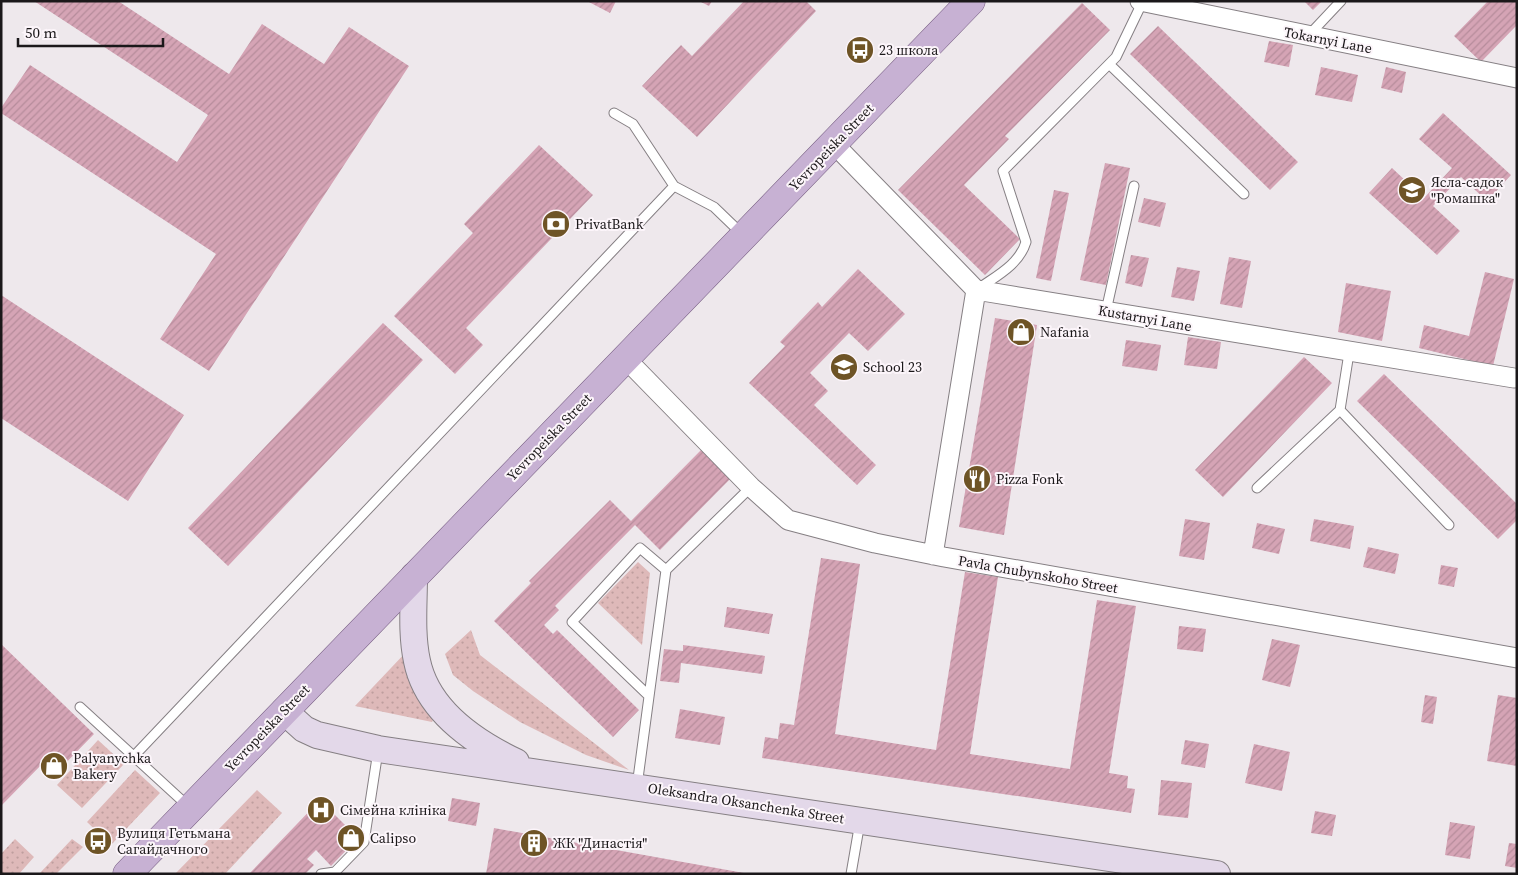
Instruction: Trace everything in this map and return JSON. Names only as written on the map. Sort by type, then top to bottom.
[{"type":"main road","name":"Yevropeiska Street","points":[[127,874],[971,1]]},
{"type":"main road","points":[[414,576],[414,624],[417,662],[432,696],[452,720],[479,742],[537,772]]},
{"type":"main road","name":"Oleksandra Oksanchenka Street","points":[[284,711],[304,729],[317,736],[378,749],[1217,874]]},
{"type":"street","name":"Tokarnyi Lane","points":[[1150,3],[1517,78]]},
{"type":"street","points":[[834,144],[976,290],[933,555]]},
{"type":"street","name":"Kustarnyi Lane","points":[[976,290],[1349,353],[1514,378]]},
{"type":"street","name":"Pavla Chubynskoho Street","points":[[626,358],[751,488],[788,520],[876,543],[933,555],[1517,658]]},
{"type":"lane","points":[[1308,36],[1341,1]]},
{"type":"lane","points":[[976,290],[1016,262],[1023,253],[1026,242],[1003,171],[1116,57],[1150,3]]},
{"type":"lane","points":[[1109,64],[1244,194]]},
{"type":"lane","points":[[614,113],[633,124],[674,186],[714,207],[744,236]]},
{"type":"lane","points":[[134,756],[674,186]]},
{"type":"lane","points":[[1106,311],[1134,186]]},
{"type":"lane","points":[[1257,488],[1340,410],[1349,353]]},
{"type":"lane","points":[[1340,410],[1449,525]]},
{"type":"lane","points":[[637,787],[666,570],[751,488]]},
{"type":"lane","points":[[649,696],[572,622],[640,548],[666,570]]},
{"type":"lane","points":[[80,707],[190,808]]},
{"type":"lane","points":[[321,874],[335,872],[364,842],[373,770],[378,749]]},
{"type":"lane","points":[[851,874],[860,821]]},
{"type":"shaded area","points":[[638,562],[650,573],[642,645],[598,603]]},
{"type":"shaded area","points":[[471,630],[480,655],[629,770],[586,755],[520,722],[473,691],[453,675],[445,654]]},
{"type":"shaded area","points":[[408,650],[435,716],[432,722],[355,706]]},
{"type":"shaded area","points":[[98,740],[124,764],[82,808],[57,785]]},
{"type":"shaded area","points":[[135,770],[160,793],[111,845],[87,822]]},
{"type":"shaded area","points":[[257,790],[282,813],[225,874],[175,874]]},
{"type":"shaded area","points":[[15,839],[34,857],[19,874],[1,874],[1,854]]},
{"type":"shaded area","points":[[72,839],[83,847],[56,874],[39,874]]},
{"type":"building","points":[[34,1],[118,1],[229,74],[262,24],[324,64],[349,27],[409,66],[209,371],[160,339],[216,254],[1,113],[1,108],[30,65],[177,162],[208,115]]},
{"type":"building","points":[[587,1],[616,1],[610,13]]},
{"type":"building","points":[[699,1],[712,1],[709,6]]},
{"type":"building","points":[[744,1],[806,1],[816,11],[697,137],[642,86],[681,45],[692,56]]},
{"type":"building","points":[[1304,1],[1322,1],[1313,10]]},
{"type":"building","points":[[1488,1],[1517,1],[1517,25],[1481,62],[1454,36]]},
{"type":"building","points":[[1082,3],[1110,30],[1005,136],[1009,139],[964,185],[1020,239],[985,275],[898,190]]},
{"type":"building","points":[[1158,26],[1298,162],[1270,190],[1130,54]]},
{"type":"building","points":[[1269,41],[1293,45],[1289,67],[1264,62]]},
{"type":"building","points":[[1321,67],[1358,75],[1352,102],[1315,95]]},
{"type":"building","points":[[1386,67],[1406,72],[1402,93],[1381,88]]},
{"type":"building","points":[[1443,113],[1511,175],[1487,201],[1461,177],[1433,206],[1460,231],[1437,255],[1369,193],[1392,168],[1424,198],[1452,168],[1419,139]]},
{"type":"building","points":[[539,145],[593,195],[466,328],[483,345],[455,374],[394,316],[473,233],[464,224]]},
{"type":"building","points":[[1105,163],[1130,168],[1106,285],[1080,280]]},
{"type":"building","points":[[1054,190],[1069,193],[1051,281],[1036,278]]},
{"type":"building","points":[[1144,198],[1166,203],[1160,227],[1138,222]]},
{"type":"building","points":[[1131,255],[1149,258],[1142,287],[1125,283]]},
{"type":"building","points":[[1229,257],[1251,261],[1242,308],[1220,304]]},
{"type":"building","points":[[1177,267],[1200,271],[1194,301],[1171,297]]},
{"type":"building","points":[[858,269],[905,314],[868,351],[849,333],[810,373],[828,391],[814,405],[876,465],[857,485],[749,383],[785,346],[780,342],[818,302],[822,307]]},
{"type":"building","points":[[1485,272],[1514,279],[1493,366],[1419,348],[1424,325],[1469,336]]},
{"type":"building","points":[[1346,283],[1391,291],[1382,341],[1338,332]]},
{"type":"building","points":[[1,295],[184,415],[128,501],[1,418]]},
{"type":"building","points":[[995,318],[1037,325],[1004,535],[959,527]]},
{"type":"building","points":[[383,323],[423,360],[228,566],[188,528]]},
{"type":"building","points":[[1188,337],[1221,342],[1217,369],[1184,365]]},
{"type":"building","points":[[1126,340],[1161,345],[1157,371],[1122,366]]},
{"type":"building","points":[[1304,357],[1332,383],[1223,497],[1195,470]]},
{"type":"building","points":[[1384,374],[1517,504],[1517,520],[1498,539],[1357,401]]},
{"type":"building","points":[[702,449],[731,478],[660,550],[635,525],[555,606],[559,610],[544,625],[553,634],[557,630],[639,710],[613,737],[494,621],[531,583],[529,581],[610,500],[631,521]]},
{"type":"building","points":[[1185,519],[1210,523],[1204,560],[1179,556]]},
{"type":"building","points":[[1314,519],[1354,526],[1350,549],[1310,541]]},
{"type":"building","points":[[1257,523],[1285,529],[1279,554],[1252,548]]},
{"type":"building","points":[[1368,547],[1399,554],[1395,574],[1363,567]]},
{"type":"building","points":[[821,558],[860,564],[835,734],[936,750],[965,572],[998,577],[970,754],[1070,769],[1097,600],[1136,606],[1109,773],[1128,776],[1127,788],[1135,789],[1131,813],[762,758],[765,737],[778,739],[780,723],[794,725]]},
{"type":"building","points":[[1441,565],[1458,568],[1454,587],[1438,584]]},
{"type":"building","points":[[727,607],[773,614],[769,634],[724,627]]},
{"type":"building","points":[[1179,626],[1206,629],[1203,652],[1177,649]]},
{"type":"building","points":[[1272,639],[1300,645],[1290,687],[1262,680]]},
{"type":"building","points":[[1,644],[94,734],[56,773],[45,761],[1,806]]},
{"type":"building","points":[[683,645],[765,656],[762,674],[681,663],[679,683],[660,681],[664,649],[683,651]]},
{"type":"building","points":[[1425,695],[1437,697],[1433,724],[1421,722]]},
{"type":"building","points":[[1498,695],[1517,698],[1517,766],[1487,761]]},
{"type":"building","points":[[680,709],[725,717],[720,745],[675,738]]},
{"type":"building","points":[[1185,740],[1209,744],[1205,768],[1181,764]]},
{"type":"building","points":[[1254,744],[1290,752],[1282,791],[1245,783]]},
{"type":"building","points":[[1161,780],[1192,783],[1188,818],[1158,815]]},
{"type":"building","points":[[452,798],[480,803],[476,826],[448,821]]},
{"type":"building","points":[[320,800],[358,838],[331,866],[316,850],[307,859],[314,865],[305,874],[249,874]]},
{"type":"building","points":[[1315,811],[1336,815],[1332,836],[1311,833]]},
{"type":"building","points":[[1450,822],[1475,826],[1470,859],[1445,855]]},
{"type":"building","name":"ЖК \"Династія\"","points":[[494,828],[744,873],[744,874],[486,874]]},
{"type":"building","points":[[1509,843],[1517,844],[1517,868],[1505,866]]},
{"type":"place","name":"23 школа","points":[[860,50]]},
{"type":"place","name":"Ясла-садок \"Ромашка\"","points":[[1412,190]]},
{"type":"place","name":"PrivatBank","points":[[556,224]]},
{"type":"place","name":"Nafania","points":[[1021,332]]},
{"type":"place","name":"School 23","points":[[844,367]]},
{"type":"place","name":"Pizza Fonk","points":[[977,479]]},
{"type":"place","name":"Palyanychka Bakery","points":[[54,766]]},
{"type":"place","name":"Сімейна клініка","points":[[321,810]]},
{"type":"place","name":"Calipso","points":[[351,838]]},
{"type":"place","name":"Вулиця Гетьмана Сагайдачного","points":[[98,841]]},
{"type":"place","name":"ЖК \"Династія\"","points":[[534,843]]}]
